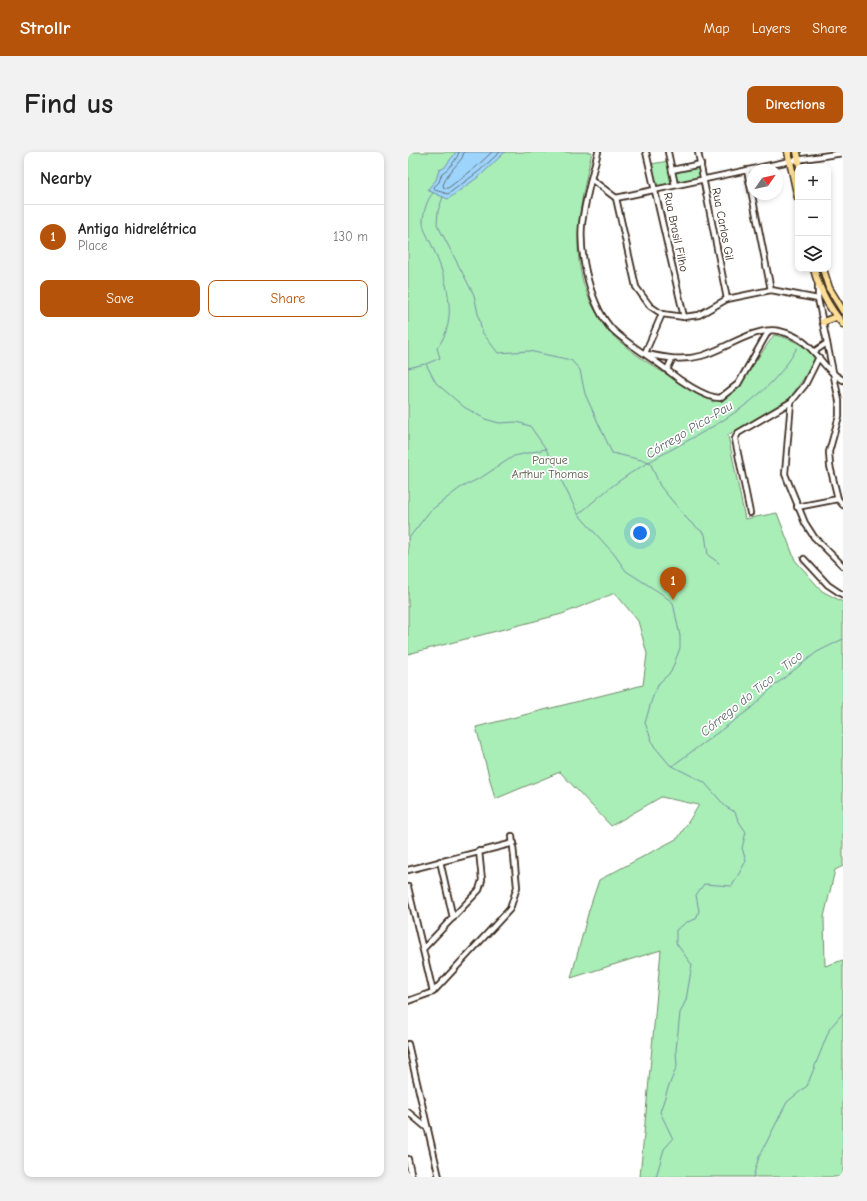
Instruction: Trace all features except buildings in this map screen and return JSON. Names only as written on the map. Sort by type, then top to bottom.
[{"type":"main road","points":[[788,152],[795,184]]},
{"type":"main road","points":[[797,152],[799,164]]},
{"type":"main road","points":[[815,272],[818,285],[836,317],[843,324]]},
{"type":"main road","points":[[824,272],[829,288],[843,311]]},
{"type":"main road","points":[[823,322],[836,317]]},
{"type":"street","points":[[598,152],[582,224],[582,239],[584,260],[594,300],[602,317],[614,331],[690,386],[712,397],[720,398],[738,384],[768,332]]},
{"type":"street","name":"Rua Brasil Filho","points":[[646,152],[656,189],[684,317]]},
{"type":"street","points":[[668,152],[675,185]]},
{"type":"street","name":"Rua Carlos Gil","points":[[698,152],[727,299]]},
{"type":"street","points":[[773,164],[790,160],[843,153]]},
{"type":"street","points":[[672,170],[701,164]]},
{"type":"street","points":[[616,198],[747,170]]},
{"type":"street","points":[[591,179],[616,198],[636,287],[650,306],[662,314],[684,317],[699,315],[727,299],[771,290],[818,299]]},
{"type":"street","points":[[753,200],[771,290]]},
{"type":"street","points":[[818,285],[818,299],[834,375],[839,416],[830,452],[830,466],[838,499],[843,505]]},
{"type":"street","points":[[645,353],[662,314]]},
{"type":"street","points":[[645,353],[672,359],[701,356],[754,333],[778,331],[805,342],[815,351],[834,375],[843,380]]},
{"type":"street","points":[[815,351],[827,343]]},
{"type":"street","points":[[750,513],[735,438],[738,433],[791,402],[805,385],[819,357]]},
{"type":"street","points":[[667,370],[672,359]]},
{"type":"street","points":[[791,402],[786,474],[797,507],[805,523],[814,537],[843,566]]},
{"type":"street","points":[[797,507],[838,499]]},
{"type":"street","points":[[804,559],[828,585],[843,595]]},
{"type":"street","points":[[408,1001],[433,992],[510,909],[518,887],[512,836]]},
{"type":"street","points":[[408,870],[514,843]]},
{"type":"street","points":[[423,949],[479,890],[482,880],[478,852]]},
{"type":"street","points":[[440,862],[453,918]]},
{"type":"street","points":[[408,887],[433,992]]},
{"type":"street","points":[[408,1044],[439,1177]]},
{"type":"street","points":[[408,1112],[428,1129]]},
{"type":"street","points":[[408,1159],[412,1177]]},
{"type":"green space","name":"Parque Arthur Thomas","points":[[408,152],[592,152],[580,213],[578,253],[581,273],[587,293],[596,312],[607,330],[631,351],[713,402],[735,391],[774,335],[796,342],[816,356],[804,378],[790,398],[728,435],[745,519],[777,513],[795,560],[822,591],[843,602],[843,866],[835,870],[824,917],[825,966],[843,960],[843,1177],[640,1177],[661,950],[571,978],[589,910],[599,880],[678,838],[699,805],[661,797],[611,826],[560,772],[495,799],[476,727],[643,685],[647,654],[638,621],[615,593],[562,614],[408,654]]},
{"type":"green space","points":[[669,161],[674,184],[657,188],[651,164]]},
{"type":"green space","points":[[699,167],[701,177],[676,184],[674,173]]},
{"type":"water","points":[[456,152],[505,152],[481,175],[448,199],[427,190],[436,180],[439,170],[444,168]]},
{"type":"waterway","points":[[433,193],[426,206],[423,225],[438,260],[446,285],[449,312],[448,324],[444,337],[437,348],[440,358],[426,364],[436,383],[464,407],[485,419],[499,423],[517,422],[530,426],[546,449],[578,514],[614,554],[626,571],[662,594],[673,603],[680,636],[680,648],[671,672],[659,683],[652,699],[645,723],[654,746],[670,765],[704,782],[726,807],[735,812],[738,820],[746,832],[742,848],[746,861],[732,886],[704,884],[696,895],[699,911],[696,919],[687,922],[676,930],[676,943],[692,965],[686,1000],[680,1013],[676,1050],[677,1066],[660,1112],[673,1139],[664,1149],[656,1177]]},
{"type":"waterway","points":[[443,197],[438,211],[437,224],[474,295],[482,332],[498,353],[529,351],[571,360],[580,370],[585,394],[612,453],[650,462],[660,486],[689,521],[705,534],[708,555],[719,563]]},
{"type":"waterway","name":"Córrego Pica-Pau","points":[[579,514],[619,481],[740,409],[762,392],[781,372],[797,348]]},
{"type":"waterway","points":[[408,368],[425,364]]},
{"type":"waterway","points":[[408,539],[430,511],[460,488],[482,477],[514,456],[546,449]]},
{"type":"waterway","name":"Córrego do Tico - Tico","points":[[672,766],[750,709],[775,685],[817,652],[843,639]]},
{"type":"waterway","points":[[753,1177],[759,1157],[787,1102],[807,1086],[830,1028],[843,1013]]},
{"type":"place","name":"Antiga hidrelétrica","points":[[673,600]]}]
